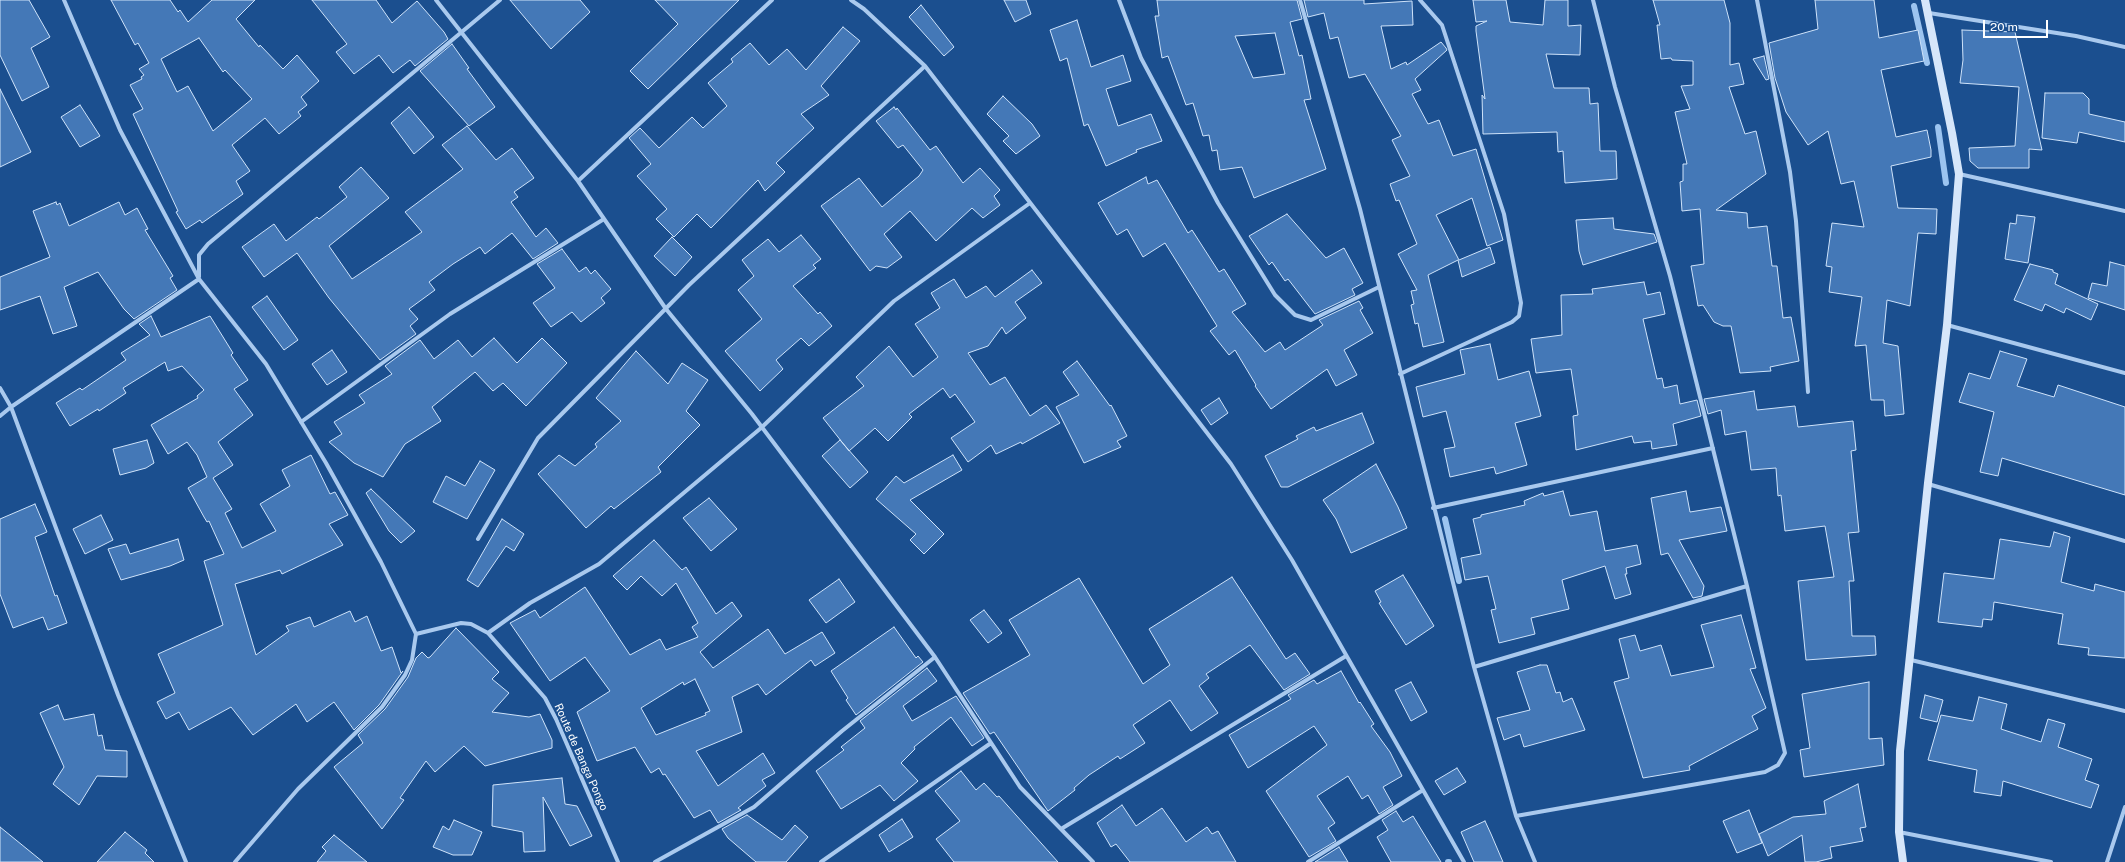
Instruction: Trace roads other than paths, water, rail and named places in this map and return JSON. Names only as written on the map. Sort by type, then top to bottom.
[{"type":"main road","points":[[1903,862],[1899,832],[1900,751],[1911,660],[1928,483],[1947,325],[1959,174],[1926,0]]},
{"type":"street","points":[[64,0],[120,130],[199,279],[266,364],[381,562],[416,634],[412,660],[405,675],[382,708],[298,789],[235,862]]},
{"type":"street","points":[[436,0],[459,32],[578,181],[666,309],[761,428],[936,657],[1020,787],[1093,862]]},
{"type":"street","points":[[199,279],[199,255],[208,244],[459,32],[500,0]]},
{"type":"street","points":[[578,181],[772,0]]},
{"type":"street","points":[[851,0],[864,9],[925,66],[1231,464],[1292,560],[1464,862]]},
{"type":"street","points":[[1119,0],[1145,64],[1218,203],[1275,295],[1295,315],[1311,320],[1379,288]]},
{"type":"street","points":[[1300,0],[1360,209],[1433,508],[1474,667],[1516,816],[1535,862]]},
{"type":"street","points":[[1400,374],[1512,322],[1518,316],[1521,303],[1504,214],[1442,25],[1420,0]]},
{"type":"street","points":[[1516,816],[1765,772],[1778,764],[1785,753],[1747,586],[1670,276],[1615,87],[1593,0]]},
{"type":"street","points":[[1757,0],[1790,172],[1796,221],[1808,392]]},
{"type":"street","points":[[1928,13],[2076,36],[2125,47]]},
{"type":"street","points":[[478,539],[538,438],[690,285],[925,66]]},
{"type":"street","points":[[1959,174],[2125,211]]},
{"type":"street","points":[[488,633],[530,603],[599,564],[761,428],[894,301],[1030,203]]},
{"type":"street","points":[[301,422],[450,314],[604,219]]},
{"type":"street","points":[[0,416],[199,279]]},
{"type":"street","points":[[1947,325],[2125,373]]},
{"type":"street","points":[[0,388],[11,407],[118,695],[186,862]]},
{"type":"street","points":[[1433,508],[1713,448]]},
{"type":"street","points":[[1928,483],[2125,541]]},
{"type":"street","points":[[1474,667],[1747,586]]},
{"type":"street","name":"Route de Banga Pongo","points":[[416,634],[461,623],[471,624],[488,633],[545,698],[556,719],[618,862]]},
{"type":"street","points":[[1061,829],[1346,656]]},
{"type":"street","points":[[655,862],[754,807],[842,731],[936,657]]},
{"type":"street","points":[[1911,660],[2125,711]]},
{"type":"street","points":[[821,862],[991,743]]},
{"type":"street","points":[[1308,862],[1423,790]]},
{"type":"street","points":[[2107,862],[2125,807]]},
{"type":"street","points":[[1899,832],[2051,862]]},
{"type":"waterway","points":[[1914,6],[1927,63]]},
{"type":"waterway","points":[[1938,127],[1946,183]]},
{"type":"waterway","points":[[1445,519],[1459,581]]}]
